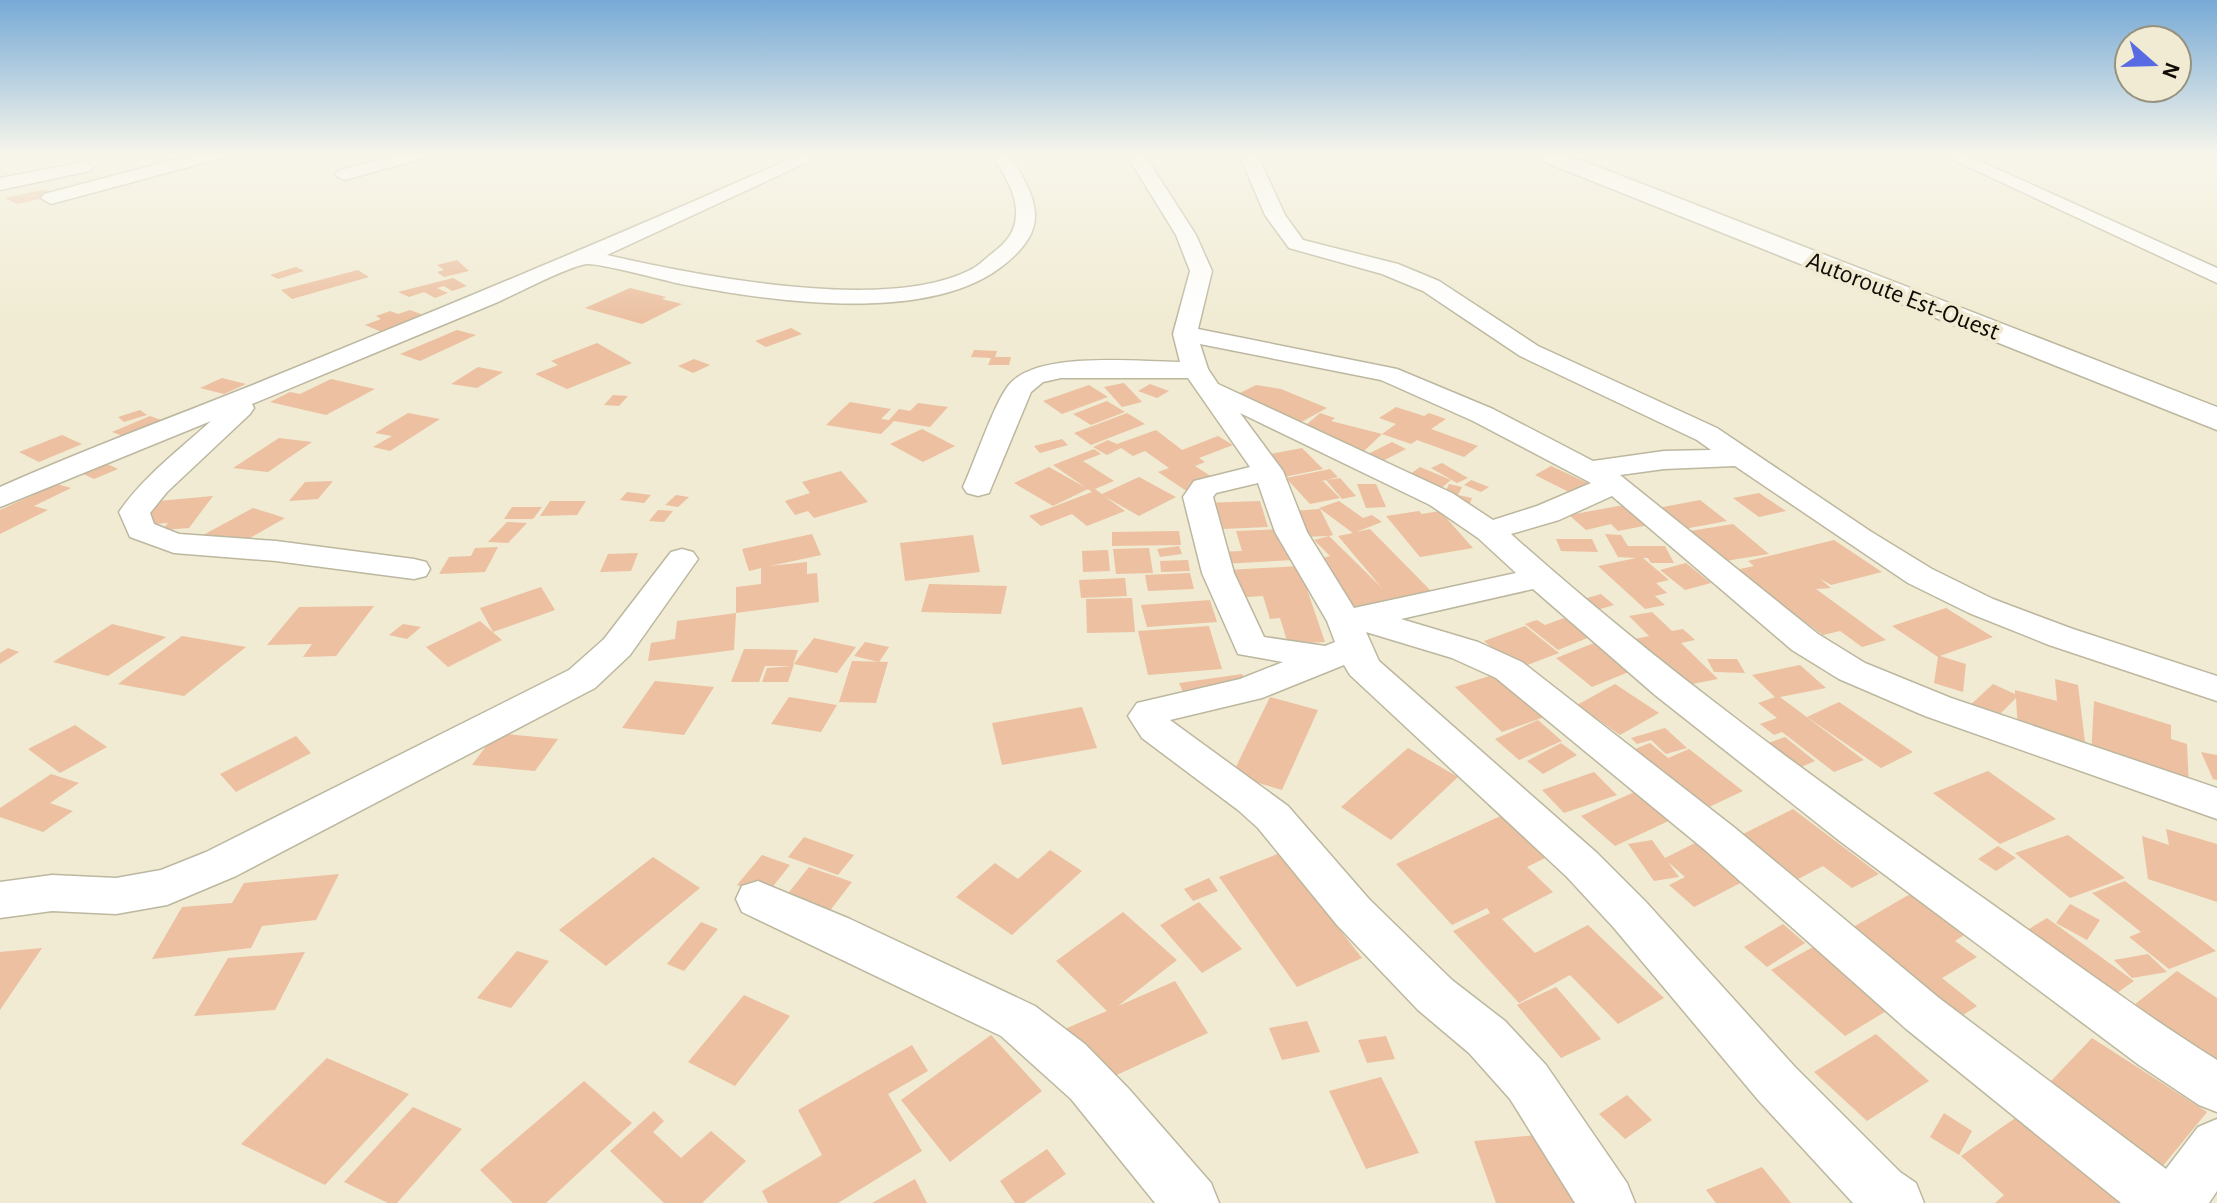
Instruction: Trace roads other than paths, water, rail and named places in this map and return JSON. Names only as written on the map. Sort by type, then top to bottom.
[{"type":"highway","name":"Autoroute Est-Ouest","points":[[1687,210],[2217,419]]},
{"type":"highway","name":"Autoroute Est-Ouest","points":[[1727,210],[2217,400]]},
{"type":"street","points":[[0,498],[82,461],[259,392],[586,257],[691,210]]},
{"type":"street","points":[[586,257],[689,280],[770,292],[838,296],[907,293],[985,274],[1005,258],[1024,233],[1025,210]]},
{"type":"street","points":[[1170,210],[1186,235],[1201,271],[1185,334],[1201,378],[1268,471],[1291,532],[1363,667],[1582,865],[1630,915],[1777,1084],[1880,1191],[1896,1203]]},
{"type":"street","points":[[1273,210],[1286,236],[1296,244],[1390,269],[1431,286],[1529,351],[1669,414],[1743,457],[1799,499],[1920,576],[1981,606],[2061,637],[2217,689]]},
{"type":"street","points":[[2074,210],[2213,273]]},
{"type":"street","points":[[1185,334],[1388,374],[1483,415],[1602,477],[1805,642],[1852,671],[1938,707],[2217,804]]},
{"type":"street","points":[[978,487],[1019,389],[1034,376],[1061,370],[1201,378],[1265,417],[1441,499],[1489,531],[1539,578],[1694,709],[1884,852],[2167,1057],[2217,1088]]},
{"type":"street","points":[[259,392],[156,486],[134,512],[141,530],[174,543],[276,551],[414,569]]},
{"type":"street","points":[[1489,531],[1529,520],[1602,477],[1664,460],[1743,457]]},
{"type":"street","points":[[1268,471],[1205,487],[1198,497],[1218,573],[1251,646],[1346,636],[1539,578]]},
{"type":"street","points":[[0,900],[52,893],[116,896],[167,887],[221,864],[582,679],[617,647],[682,559]]},
{"type":"street","points":[[1607,1203],[1528,1082],[1487,1037],[1435,995],[1353,912],[1273,817],[1156,729],[1147,716],[1150,712],[1261,685],[1346,636],[1465,650],[1509,670],[1720,839],[1922,1013],[2165,1203]]},
{"type":"street","points":[[758,899],[826,927],[974,1002],[1016,1019],[1098,1092],[1191,1203]]},
{"type":"street","points":[[2175,1203],[2217,1145]]}]
